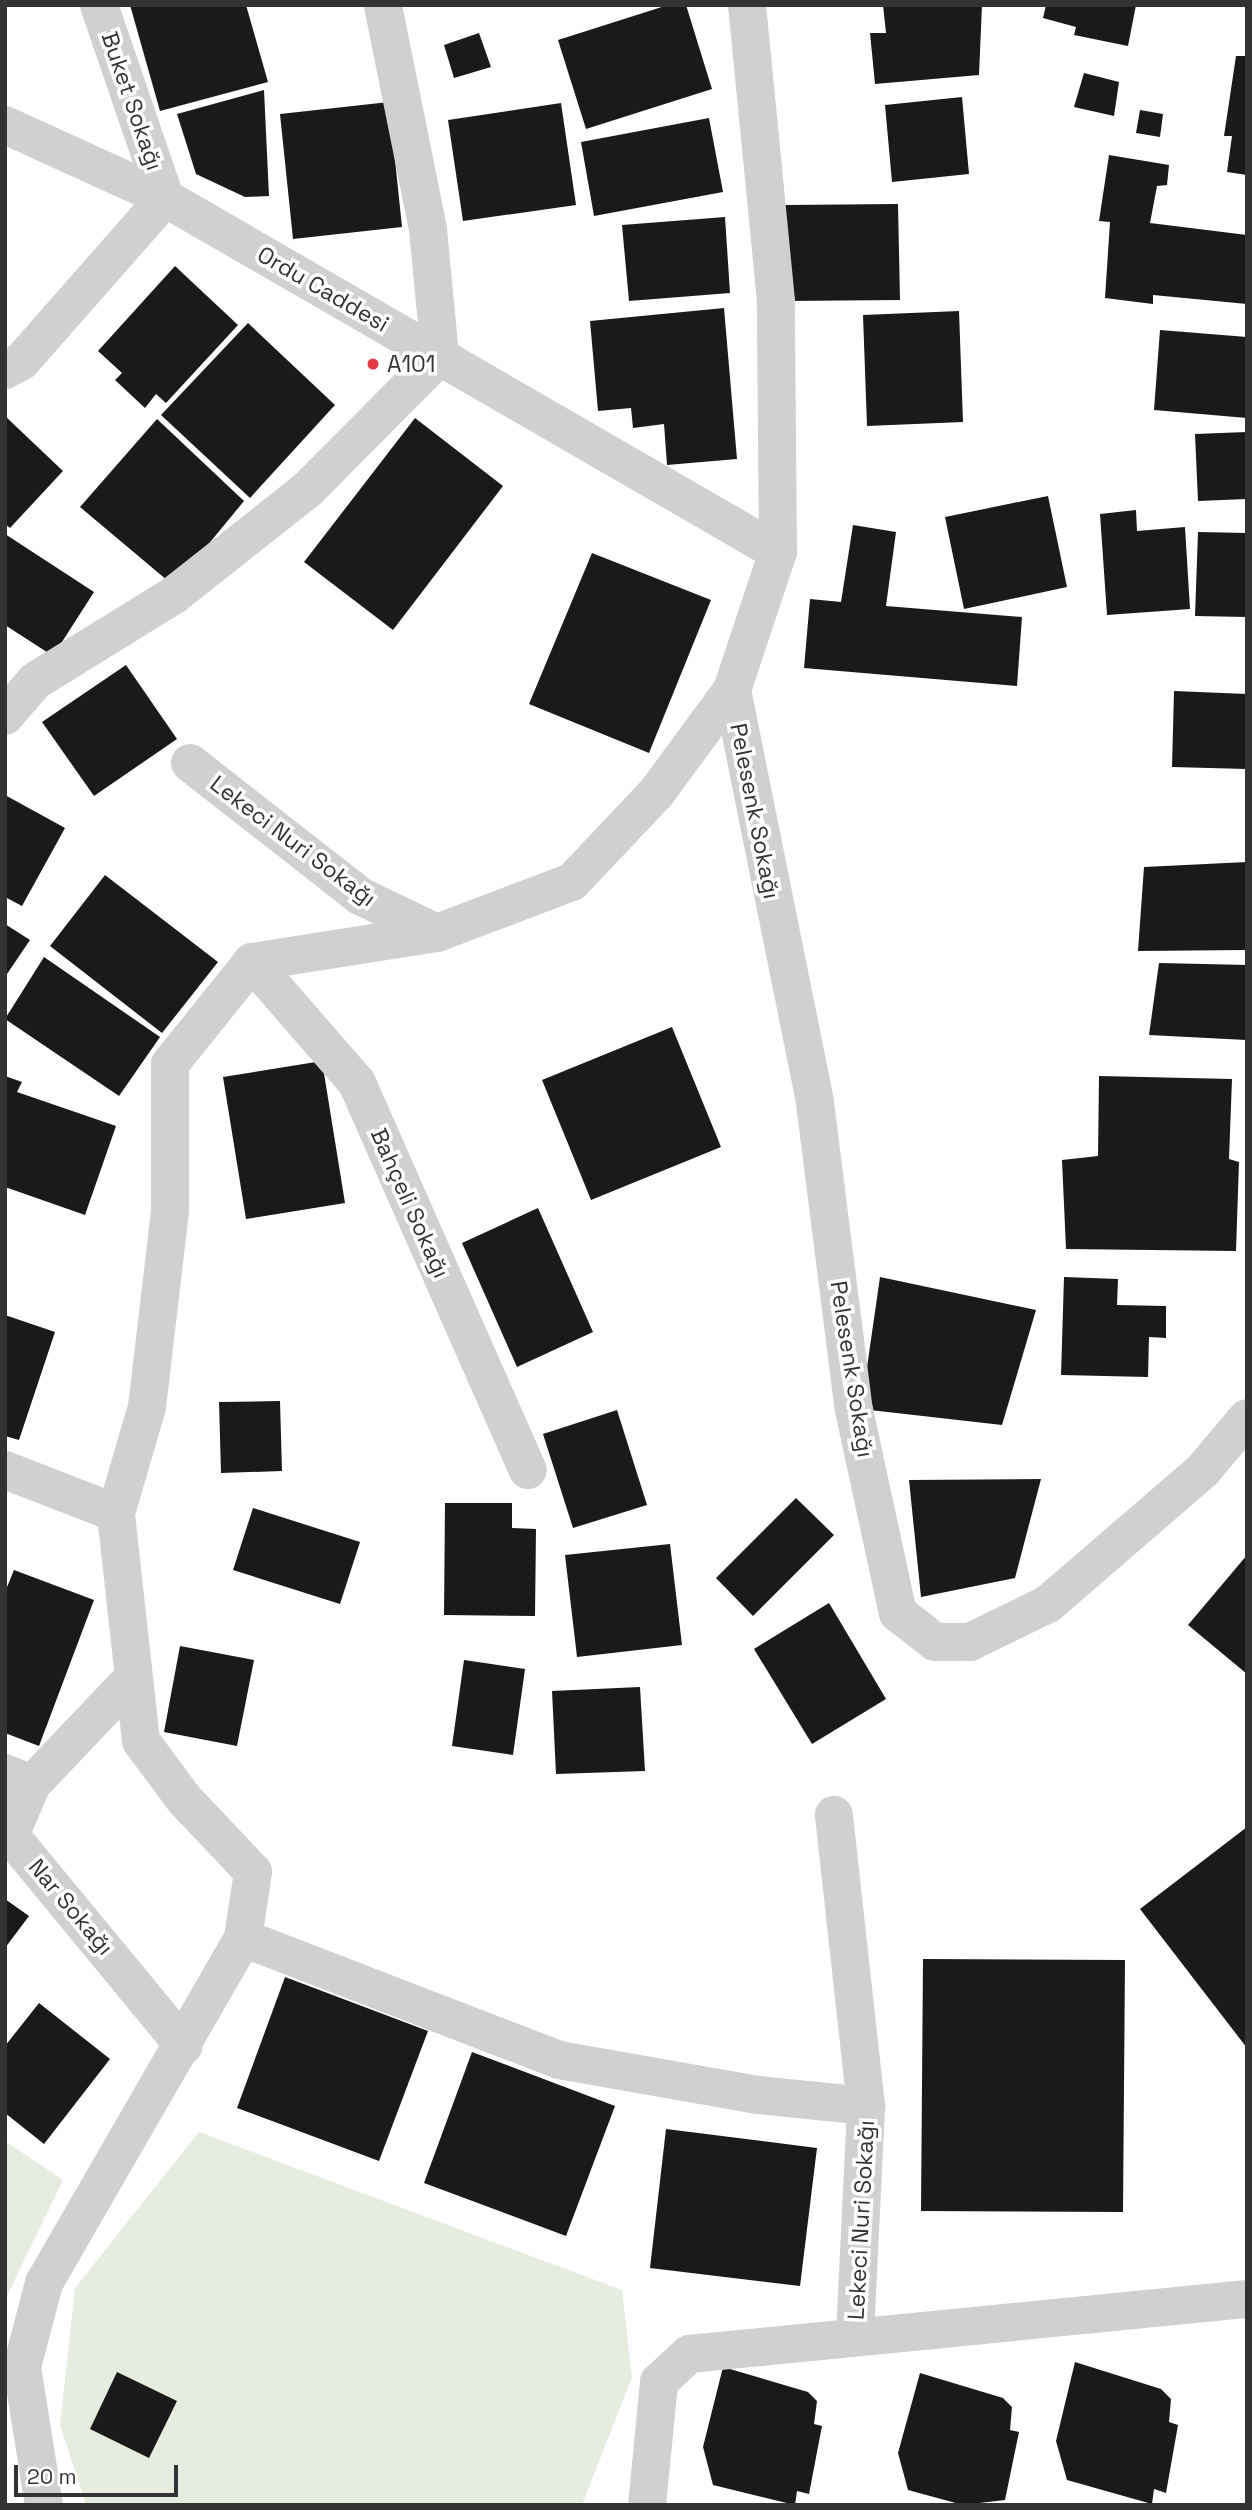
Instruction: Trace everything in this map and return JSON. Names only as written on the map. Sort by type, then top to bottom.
[{"type":"street","name":"Buket Sokağı","points":[[99,5],[164,198]]},
{"type":"street","points":[[5,716],[34,681],[174,595],[308,489],[440,356],[428,229],[383,5]]},
{"type":"street","points":[[44,2505],[22,2367],[44,2283],[184,2046],[243,1938],[253,1872],[155,1764],[141,1741],[131,1680],[116,1513],[147,1407],[170,1210],[170,1064],[252,962],[437,933],[572,882],[657,792],[732,690],[778,552],[776,301],[747,5]]},
{"type":"street","name":"Ordu Caddesi","points":[[5,125],[164,198],[778,552]]},
{"type":"street","points":[[5,370],[22,361],[164,198]]},
{"type":"street","name":"Pelesenk Sokağı","points":[[732,690],[815,1103],[854,1410],[898,1613],[935,1642],[970,1642],[1048,1604],[1203,1470],[1247,1418]]},
{"type":"street","name":"Lekeci Nuri Sokağı","points":[[190,763],[360,896],[437,933]]},
{"type":"street","name":"Bahçeli Sokağı","points":[[252,962],[357,1083],[528,1469]]},
{"type":"street","points":[[5,1470],[116,1513]]},
{"type":"street","points":[[19,1778],[131,1680]]},
{"type":"street","name":"Nar Sokağı","points":[[19,1778],[10,1835],[184,2046]]},
{"type":"street","name":"Lekeci Nuri Sokağı","points":[[834,1815],[866,2106],[855,2334]]},
{"type":"street","points":[[243,1938],[559,2060],[758,2095],[866,2106]]},
{"type":"street","points":[[647,2505],[659,2382],[689,2354],[855,2334],[1247,2299]]},
{"type":"shaded area","points":[[199,2132],[622,2290],[632,2377],[582,2505],[86,2505],[60,2425],[75,2288]]},
{"type":"shaded area","points":[[5,2141],[63,2180],[5,2300]]},
{"type":"building","points":[[130,5],[246,5],[268,82],[160,111]]},
{"type":"building","points":[[668,5],[686,5],[712,89],[586,129],[558,40]]},
{"type":"building","points":[[883,5],[982,5],[979,75],[875,84],[870,33],[886,33]]},
{"type":"building","points":[[1046,5],[1136,5],[1128,46],[1074,35],[1076,27],[1043,18]]},
{"type":"building","points":[[479,33],[491,67],[454,78],[444,45]]},
{"type":"building","points":[[1236,56],[1247,56],[1247,175],[1227,172],[1232,136],[1224,136]]},
{"type":"building","points":[[1084,73],[1119,82],[1114,116],[1074,107]]},
{"type":"building","points":[[264,90],[269,196],[245,197],[196,174],[177,114]]},
{"type":"building","points":[[962,97],[969,174],[892,182],[885,105]]},
{"type":"building","points":[[389,102],[402,227],[293,239],[280,114]]},
{"type":"building","points":[[561,103],[576,205],[463,221],[448,120]]},
{"type":"building","points":[[1140,110],[1163,114],[1160,137],[1136,133]]},
{"type":"building","points":[[709,118],[723,192],[594,216],[581,142]]},
{"type":"building","points":[[1109,155],[1169,165],[1167,185],[1157,186],[1150,223],[1247,235],[1247,304],[1153,295],[1153,304],[1105,298],[1110,222],[1099,221]]},
{"type":"building","points":[[898,204],[900,300],[786,301],[785,205]]},
{"type":"building","points":[[725,217],[730,293],[629,301],[622,225]]},
{"type":"building","points":[[175,266],[238,325],[166,403],[156,394],[145,408],[115,380],[122,373],[98,351]]},
{"type":"building","points":[[724,308],[737,459],[667,465],[664,424],[633,428],[631,408],[598,411],[590,321]]},
{"type":"building","points":[[959,311],[963,422],[867,426],[863,315]]},
{"type":"building","points":[[248,323],[335,405],[250,498],[161,415]]},
{"type":"building","points":[[1160,330],[1247,337],[1247,418],[1154,410]]},
{"type":"building","points":[[5,416],[63,471],[10,528],[5,524]]},
{"type":"building","points":[[415,418],[503,486],[393,630],[304,562]]},
{"type":"building","points":[[157,419],[244,501],[174,586],[80,507]]},
{"type":"building","points":[[1247,432],[1247,499],[1198,501],[1195,434]]},
{"type":"building","points":[[1048,496],[1067,587],[964,609],[945,517]]},
{"type":"building","points":[[1136,510],[1137,531],[1185,527],[1190,609],[1107,615],[1100,514]]},
{"type":"building","points":[[853,525],[896,532],[886,606],[1022,617],[1017,686],[804,668],[810,599],[841,602]]},
{"type":"building","points":[[1198,532],[1247,533],[1247,617],[1195,616]]},
{"type":"building","points":[[5,534],[94,592],[53,656],[5,625]]},
{"type":"building","points":[[592,553],[711,600],[649,753],[529,704]]},
{"type":"building","points":[[126,665],[177,739],[94,796],[42,722]]},
{"type":"building","points":[[1174,691],[1247,694],[1247,769],[1172,767]]},
{"type":"building","points":[[5,795],[65,828],[22,906],[5,897]]},
{"type":"building","points":[[1247,862],[1247,950],[1138,951],[1144,867]]},
{"type":"building","points":[[105,875],[218,962],[162,1033],[50,946]]},
{"type":"building","points":[[5,924],[30,940],[5,977]]},
{"type":"building","points":[[44,957],[160,1037],[119,1096],[5,1019]]},
{"type":"building","points":[[1159,963],[1247,965],[1246,1040],[1149,1035]]},
{"type":"building","points":[[672,1027],[721,1147],[591,1200],[542,1080]]},
{"type":"building","points":[[322,1061],[345,1203],[246,1219],[223,1077]]},
{"type":"building","points":[[5,1076],[22,1082],[17,1092],[116,1126],[85,1215],[5,1187]]},
{"type":"building","points":[[1099,1076],[1232,1079],[1229,1159],[1239,1162],[1236,1251],[1066,1249],[1062,1160],[1098,1156]]},
{"type":"building","points":[[538,1208],[593,1332],[517,1367],[462,1243]]},
{"type":"building","points":[[880,1277],[1036,1310],[1002,1425],[861,1409]]},
{"type":"building","points":[[1064,1277],[1118,1279],[1117,1305],[1166,1306],[1166,1338],[1149,1337],[1148,1377],[1061,1375]]},
{"type":"building","points":[[5,1315],[55,1332],[19,1440],[5,1436]]},
{"type":"building","points":[[280,1401],[282,1471],[221,1473],[219,1402]]},
{"type":"building","points":[[617,1410],[647,1505],[573,1528],[543,1434]]},
{"type":"building","points":[[1041,1479],[1015,1578],[921,1597],[909,1480]]},
{"type":"building","points":[[796,1498],[834,1535],[753,1616],[716,1578]]},
{"type":"building","points":[[445,1503],[512,1503],[512,1528],[536,1529],[535,1616],[444,1615]]},
{"type":"building","points":[[253,1508],[360,1542],[340,1604],[233,1570]]},
{"type":"building","points":[[670,1544],[682,1645],[577,1657],[565,1555]]},
{"type":"building","points":[[1247,1555],[1247,1674],[1188,1625]]},
{"type":"building","points":[[14,1570],[94,1600],[39,1746],[5,1733],[5,1592]]},
{"type":"building","points":[[829,1603],[886,1699],[812,1744],[754,1649]]},
{"type":"building","points":[[180,1646],[254,1660],[237,1746],[164,1732]]},
{"type":"building","points":[[464,1660],[525,1669],[513,1755],[452,1746]]},
{"type":"building","points":[[640,1687],[645,1771],[556,1774],[552,1691]]},
{"type":"building","points":[[1247,1827],[1247,2048],[1140,1909]]},
{"type":"building","points":[[5,1899],[29,1916],[5,1948]]},
{"type":"building","points":[[923,1959],[1125,1960],[1123,2212],[921,2211]]},
{"type":"building","points":[[285,1977],[428,2031],[379,2161],[237,2108]]},
{"type":"building","points":[[39,2003],[110,2059],[44,2144],[5,2113],[5,2046]]},
{"type":"building","points":[[472,2052],[615,2106],[566,2236],[424,2183]]},
{"type":"building","points":[[666,2129],[817,2148],[800,2286],[650,2268]]},
{"type":"building","points":[[1075,2362],[1161,2389],[1171,2399],[1169,2422],[1178,2425],[1166,2493],[1154,2489],[1152,2504],[1067,2480],[1056,2441]]},
{"type":"building","points":[[723,2367],[808,2392],[817,2401],[814,2424],[822,2426],[809,2494],[797,2491],[795,2505],[713,2485],[703,2447]]},
{"type":"building","points":[[117,2372],[177,2401],[149,2458],[90,2429]]},
{"type":"building","points":[[920,2373],[1003,2398],[1012,2407],[1010,2430],[1019,2432],[1005,2500],[963,2505],[908,2490],[898,2453]]},
{"type":"place","name":"A101","points":[[373,364]]}]
